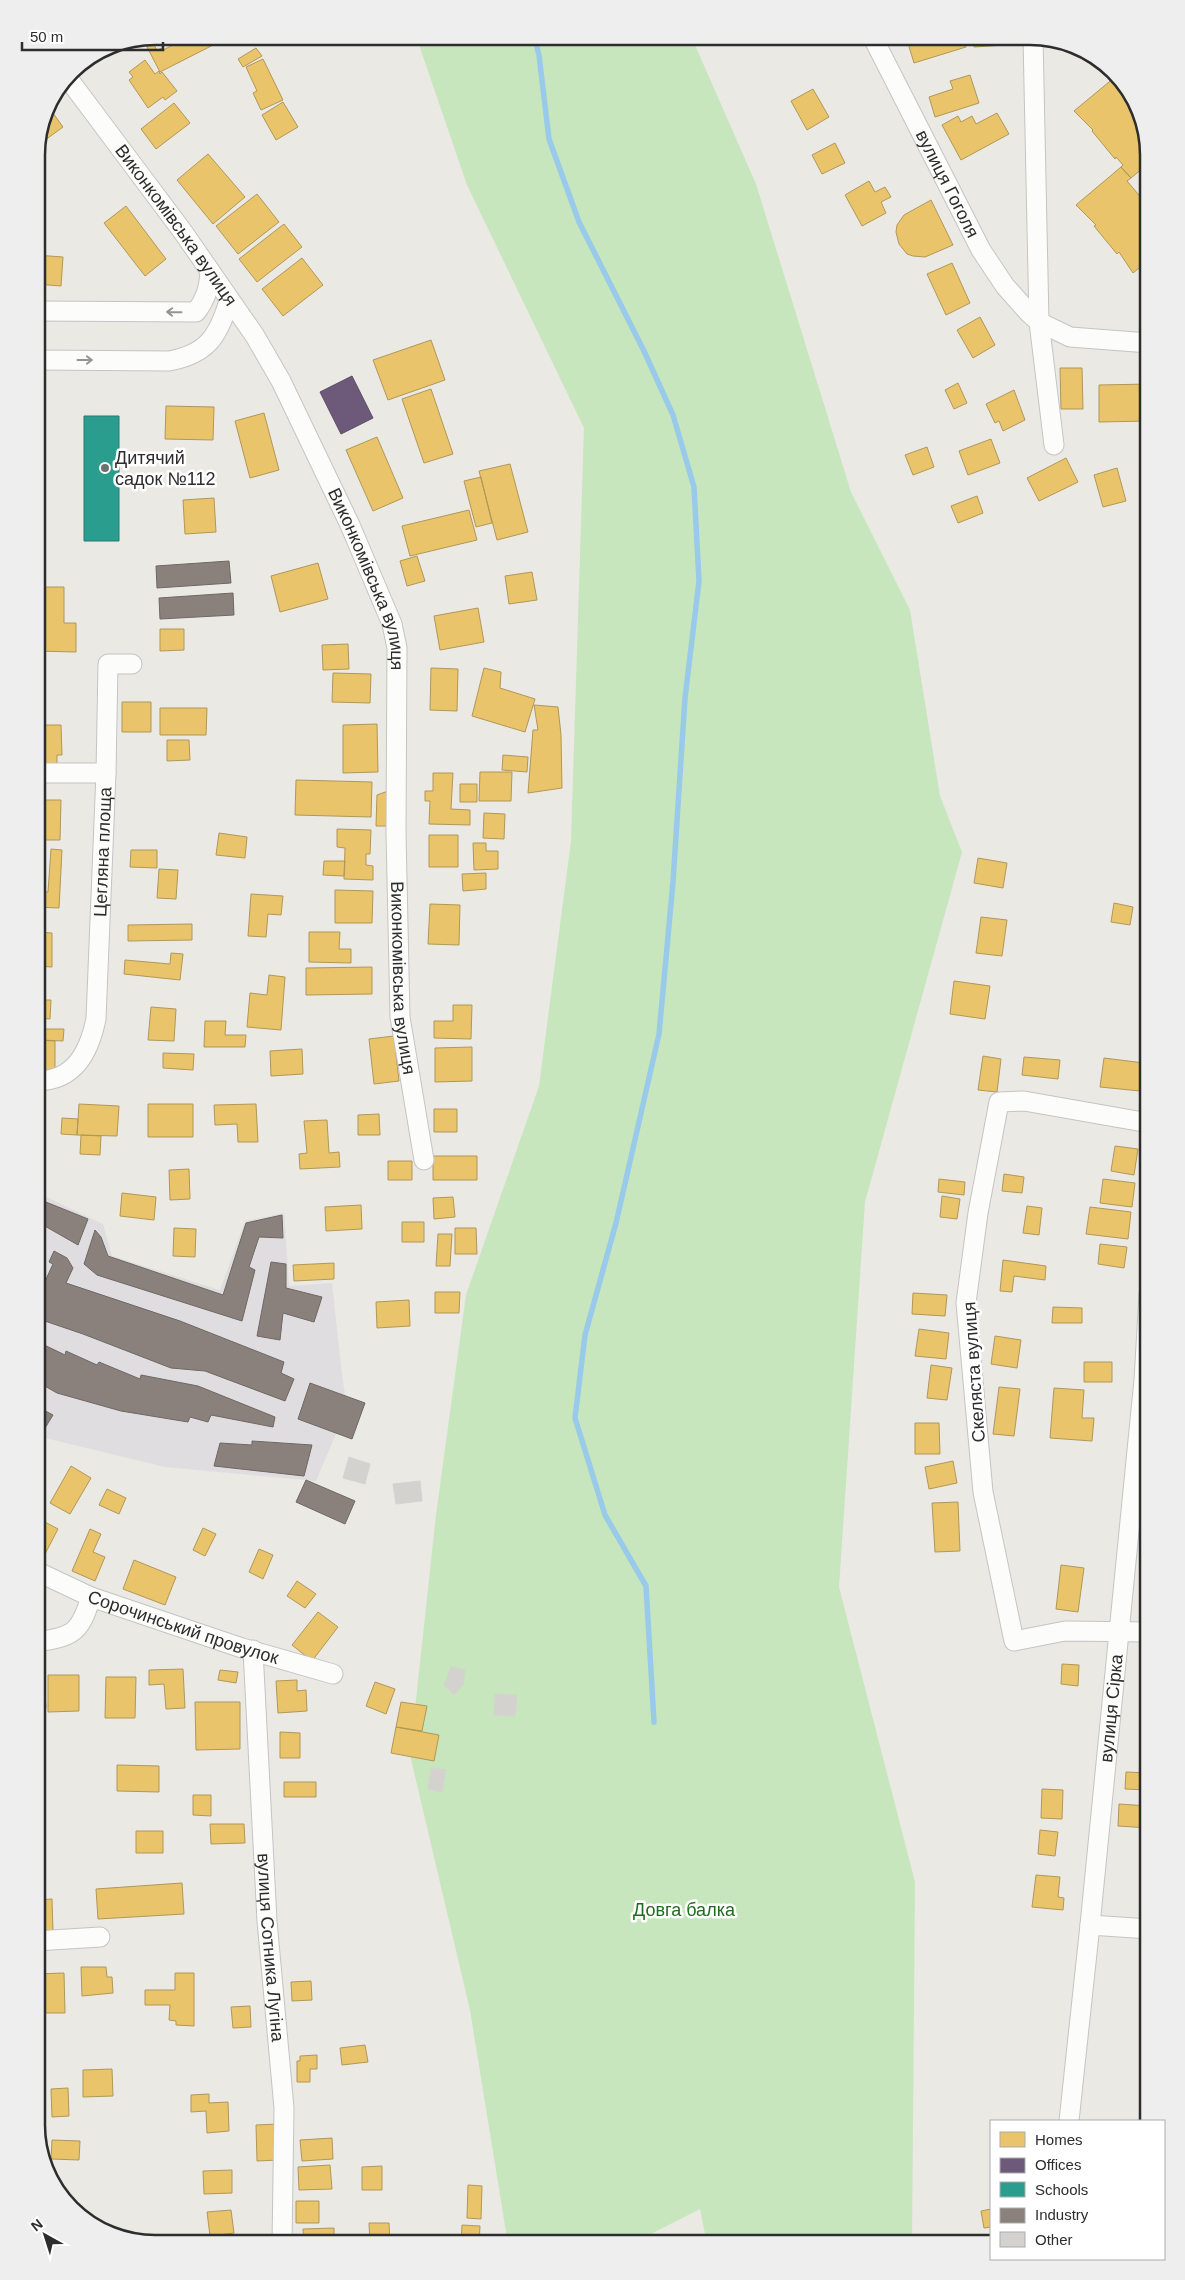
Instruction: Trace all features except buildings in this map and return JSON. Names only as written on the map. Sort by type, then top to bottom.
[{"type":"street","name":"вулиця Гоголя","points":[[877,45],[981,250],[1005,286],[1039,322]]},
{"type":"street","points":[[1033,45],[1039,322],[1054,444]]},
{"type":"street","name":"Виконкомівська вулиця","points":[[71,83],[183,232],[229,302],[255,336],[281,381],[350,525],[392,624],[397,648],[396,833],[400,1017],[424,1160]]},
{"type":"street","points":[[196,312],[207,295],[210,272]]},
{"type":"street","points":[[45,360],[169,361],[186,358],[201,350],[214,338],[222,323],[229,302]]},
{"type":"street","points":[[45,311],[196,312],[207,324],[208,336],[201,350]]},
{"type":"street","points":[[1039,322],[1070,337],[1140,342]]},
{"type":"street","name":"Цегляна площа","points":[[45,1081],[66,1073],[82,1060],[91,1041],[96,1019],[106,773],[108,664],[132,664]]},
{"type":"street","points":[[45,773],[106,773]]},
{"type":"street","name":"Скеляста вулиця","points":[[1119,1633],[1065,1631],[1014,1641],[983,1492],[966,1303],[978,1213],[999,1102],[1024,1101],[1140,1121]]},
{"type":"street","name":"вулиця Сірка","points":[[1068,2120],[1140,1436]]},
{"type":"street","name":"Сорочинський провулок","points":[[45,1575],[91,1598],[333,1674]]},
{"type":"street","points":[[45,1641],[57,1639],[76,1631],[85,1617],[91,1598]]},
{"type":"street","points":[[1119,1633],[1140,1632]]},
{"type":"street","name":"вулиця Сотника Лугіна","points":[[253,1650],[267,1921],[284,2108],[282,2235]]},
{"type":"street","points":[[1090,1925],[1140,1928]]},
{"type":"street","points":[[45,1940],[100,1937]]},
{"type":"shaded area","points":[[45,1196],[103,1224],[112,1256],[220,1290],[245,1221],[284,1213],[289,1286],[332,1283],[347,1408],[316,1481],[165,1467],[45,1438]]},
{"type":"green space","name":"Довга балка","points":[[419,45],[695,45],[756,184],[851,492],[910,610],[940,796],[962,852],[865,1202],[839,1587],[915,1882],[912,2235],[705,2235],[700,2209],[649,2235],[507,2235],[470,2010],[410,1755],[436,1515],[466,1295],[539,1086],[571,841],[584,428],[467,185]]},
{"type":"waterway","points":[[536,45],[549,139],[579,222],[644,351],[673,415],[694,487],[699,581],[685,698],[673,882],[659,1034],[616,1223],[585,1335],[575,1418],[605,1515],[646,1586],[654,1722]]},
{"type":"place","name":"Дитячий садок №112","points":[[105,468]]}]
